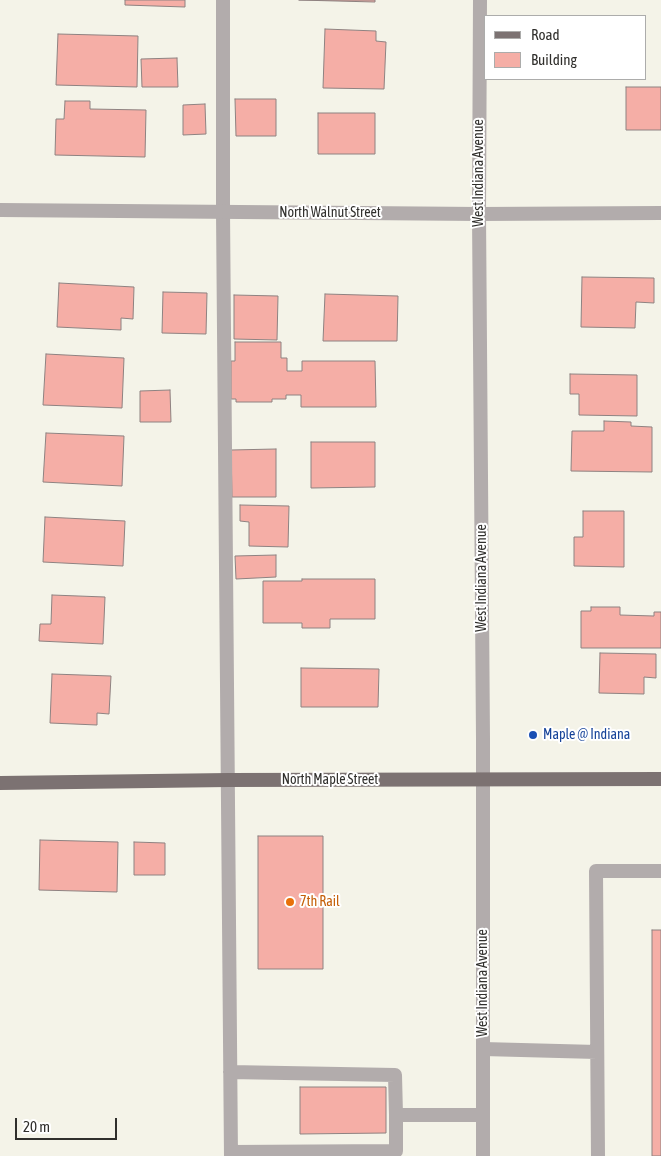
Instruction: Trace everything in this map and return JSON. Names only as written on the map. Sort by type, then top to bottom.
[{"type":"main road","name":"North Maple Street","points":[[0,783],[228,780],[661,779]]},
{"type":"street","points":[[222,0],[223,212],[230,1072],[231,1154],[396,1154],[395,1075],[230,1072]]},
{"type":"street","name":"West Indiana Avenue","points":[[480,0],[479,214],[483,780],[483,1156]]},
{"type":"street","name":"North Walnut Street","points":[[0,210],[479,214],[661,213]]},
{"type":"street","points":[[598,1156],[596,871],[661,871]]},
{"type":"street","points":[[483,1049],[597,1052]]},
{"type":"street","points":[[396,1115],[483,1115]]},
{"type":"building","points":[[125,0],[185,0],[185,7],[125,5]]},
{"type":"building","points":[[299,0],[375,0],[375,2]]},
{"type":"building","points":[[325,29],[376,31],[376,41],[386,42],[384,89],[323,88]]},
{"type":"building","points":[[58,34],[138,36],[137,87],[56,85]]},
{"type":"building","points":[[177,58],[178,87],[142,87],[141,59]]},
{"type":"building","points":[[626,87],[661,87],[661,130],[626,130]]},
{"type":"building","points":[[235,99],[276,99],[276,136],[236,136]]},
{"type":"building","points":[[65,101],[90,101],[90,109],[146,110],[145,157],[55,155],[56,119],[64,119]]},
{"type":"building","points":[[205,104],[206,134],[183,135],[183,105]]},
{"type":"building","points":[[318,113],[375,113],[375,154],[318,154]]},
{"type":"building","points":[[582,277],[654,278],[654,303],[636,302],[635,328],[581,327]]},
{"type":"building","points":[[59,283],[134,287],[133,319],[121,318],[121,330],[57,327]]},
{"type":"building","points":[[163,292],[207,293],[206,334],[162,333]]},
{"type":"building","points":[[325,294],[398,296],[397,341],[323,341]]},
{"type":"building","points":[[234,295],[278,296],[277,340],[234,339]]},
{"type":"building","points":[[235,342],[281,342],[281,358],[287,358],[287,371],[302,371],[302,361],[375,361],[376,407],[301,407],[301,395],[286,395],[286,399],[272,399],[272,402],[236,402],[236,399],[231,399],[231,361],[235,361]]},
{"type":"building","points":[[46,354],[124,358],[122,408],[43,405]]},
{"type":"building","points":[[570,374],[637,375],[637,416],[579,415],[579,394],[570,394]]},
{"type":"building","points":[[170,390],[171,422],[140,422],[140,391]]},
{"type":"building","points":[[604,421],[631,422],[631,426],[652,427],[652,472],[571,471],[572,431],[604,431]]},
{"type":"building","points":[[46,433],[124,436],[122,486],[43,482]]},
{"type":"building","points":[[311,442],[375,442],[375,487],[311,488]]},
{"type":"building","points":[[276,449],[276,497],[232,497],[231,450]]},
{"type":"building","points":[[240,505],[289,506],[288,547],[249,546],[249,522],[240,521]]},
{"type":"building","points":[[583,511],[624,511],[624,567],[574,566],[574,537],[583,537]]},
{"type":"building","points":[[45,517],[125,521],[123,566],[43,562]]},
{"type":"building","points":[[276,555],[276,577],[236,579],[235,556]]},
{"type":"building","points":[[302,579],[375,579],[375,619],[330,619],[330,628],[302,628],[302,623],[263,623],[263,581],[302,581]]},
{"type":"building","points":[[52,595],[105,597],[103,644],[39,641],[40,624],[51,624]]},
{"type":"building","points":[[591,607],[620,607],[620,615],[654,616],[654,612],[661,612],[661,648],[581,648],[581,611],[591,611]]},
{"type":"building","points":[[600,653],[656,654],[656,678],[644,677],[644,694],[599,693]]},
{"type":"building","points":[[301,668],[379,669],[378,707],[301,707]]},
{"type":"building","points":[[52,674],[111,676],[109,714],[97,713],[97,725],[50,723]]},
{"type":"building","name":"7th Rail","points":[[258,836],[323,836],[323,969],[258,969]]},
{"type":"building","points":[[40,840],[118,842],[117,892],[39,890]]},
{"type":"building","points":[[134,842],[165,843],[165,875],[134,875]]},
{"type":"building","points":[[652,930],[661,930],[661,1156],[652,1156]]},
{"type":"building","points":[[300,1087],[386,1087],[386,1133],[300,1134]]},
{"type":"place","name":"Maple @ Indiana","points":[[533,735]]},
{"type":"place","name":"7th Rail","points":[[290,902]]}]
